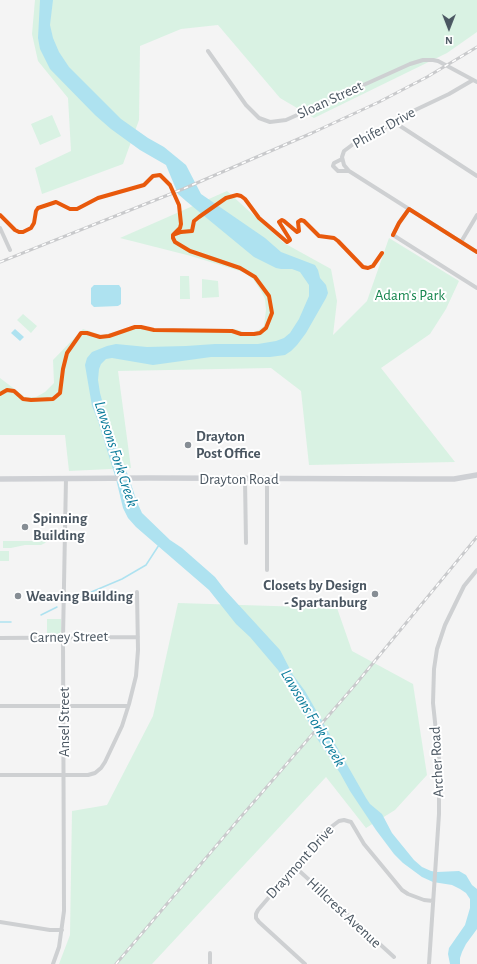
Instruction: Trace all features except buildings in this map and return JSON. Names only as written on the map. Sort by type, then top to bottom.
[{"type":"main road","name":"Drayton Road","points":[[0,479],[454,479],[477,475]]},
{"type":"street","name":"Sloan Street","points":[[208,51],[246,105],[259,118],[270,122],[281,122],[286,120],[410,64],[423,60],[438,61],[475,81]]},
{"type":"street","name":"Phifer Drive","points":[[475,81],[411,112],[350,146],[343,153],[342,160],[344,166],[349,171],[477,252]]},
{"type":"street","points":[[394,122],[477,176]]},
{"type":"street","points":[[342,160],[334,163],[333,166],[338,171],[349,171]]},
{"type":"street","points":[[409,209],[393,235],[477,288]]},
{"type":"street","points":[[461,242],[477,215]]},
{"type":"street","points":[[0,228],[10,250]]},
{"type":"street","name":"Ansel Street","points":[[53,964],[59,947],[64,911],[63,638],[66,478]]},
{"type":"street","points":[[245,479],[246,543]]},
{"type":"street","points":[[267,479],[267,570]]},
{"type":"street","name":"Archer Road","points":[[429,964],[440,787],[434,703],[434,665],[437,649],[445,625],[464,586],[477,570]]},
{"type":"street","points":[[0,775],[88,776],[98,771],[105,762],[122,726],[136,676],[138,656],[137,592]]},
{"type":"street","name":"Carney Street","points":[[0,638],[138,637]]},
{"type":"street","points":[[0,706],[128,706]]},
{"type":"street","name":"Draymont Drive","points":[[305,964],[259,922],[256,916],[258,910],[329,828],[339,821],[346,820],[354,825],[364,844],[402,890],[414,896],[433,901]]},
{"type":"street","name":"Hillcrest Avenue","points":[[295,867],[394,958]]},
{"type":"street","points":[[0,922],[50,930],[62,930]]},
{"type":"street","points":[[210,953],[210,964]]},
{"type":"green space","points":[[35,0],[477,0],[477,32],[447,53],[314,118],[280,98],[218,25],[181,29],[140,46],[139,120],[123,164],[42,194],[35,168],[71,151],[68,98],[38,61],[32,34]]},
{"type":"green space","points":[[52,115],[61,136],[40,145],[31,124]]},
{"type":"green space","name":"Adam's Park","points":[[227,191],[284,243],[331,269],[337,301],[333,335],[367,301],[389,238],[459,281],[446,309],[430,334],[381,368],[455,462],[309,465],[301,391],[271,368],[118,371],[131,468],[69,471],[65,435],[0,435],[0,378],[25,397],[36,397],[45,392],[54,383],[53,360],[83,329],[101,335],[138,328],[235,329],[244,332],[254,332],[264,326],[266,310],[265,299],[253,279],[243,272],[191,256],[120,238]]},
{"type":"green space","points":[[180,276],[189,276],[190,299],[180,299]]},
{"type":"green space","points":[[202,279],[218,281],[219,297],[202,298]]},
{"type":"green space","points":[[23,314],[37,326],[31,333],[17,320]]},
{"type":"green space","points":[[3,541],[47,541],[41,545],[25,545],[3,548]]},
{"type":"green space","points":[[0,551],[9,551],[9,561],[0,561]]},
{"type":"green space","points":[[178,603],[337,608],[352,651],[413,684],[427,775],[395,810],[366,828],[326,777],[152,964],[59,964],[70,935],[72,811],[107,805],[153,716]]},
{"type":"green space","points":[[47,619],[61,619],[61,632],[57,635],[47,635]]},
{"type":"water","name":"Lawsons Fork Creek","points":[[40,0],[53,0],[50,25],[53,38],[59,52],[69,67],[121,119],[164,147],[186,165],[201,194],[265,238],[281,252],[315,265],[320,278],[326,285],[328,293],[326,298],[306,333],[297,345],[285,355],[270,357],[211,357],[153,365],[112,358],[106,359],[101,364],[99,369],[98,380],[100,393],[114,444],[128,475],[142,513],[170,540],[182,548],[215,577],[280,650],[293,675],[305,691],[366,798],[370,804],[382,814],[392,833],[414,860],[422,867],[431,871],[459,871],[466,875],[472,885],[477,889],[477,929],[462,952],[460,964],[450,964],[448,954],[449,948],[465,925],[470,908],[470,899],[466,893],[452,885],[433,882],[422,877],[403,863],[394,854],[350,791],[314,734],[299,703],[278,670],[250,637],[236,624],[209,590],[136,527],[128,518],[123,508],[116,479],[92,406],[85,365],[87,358],[92,352],[116,344],[147,347],[258,344],[276,341],[284,338],[290,333],[299,319],[309,296],[309,285],[300,272],[292,269],[276,268],[254,257],[186,201],[178,194],[166,165],[140,150],[111,129],[95,115],[50,69],[40,49],[38,38]]},
{"type":"water","points":[[94,285],[119,285],[121,288],[121,304],[118,306],[94,307],[91,304],[91,288]]},
{"type":"water","points":[[15,329],[24,337],[20,341],[11,333]]},
{"type":"waterway","points":[[70,601],[122,579],[146,565],[159,545]]},
{"type":"waterway","points":[[41,615],[57,607]]},
{"type":"waterway","points":[[0,622],[11,622]]},
{"type":"railway","points":[[0,262],[183,189],[312,133],[379,102],[427,77],[477,47]]},
{"type":"railway","points":[[116,964],[355,685],[477,537]]},
{"type":"cycle path","points":[[0,215],[15,230],[23,232],[31,228],[38,208],[56,202],[70,209],[77,209],[98,198],[144,185],[153,176],[160,175],[170,185],[179,205],[181,224],[180,228],[173,235],[175,242],[190,251],[240,268],[255,277],[269,296],[272,313],[266,328],[260,333],[254,334],[241,334],[232,331],[154,330],[141,327],[135,327],[109,336],[100,337],[87,333],[81,333],[67,353],[60,393],[53,399],[23,399],[14,391],[7,390],[0,394]]},
{"type":"cycle path","points":[[173,235],[181,232],[192,231],[194,221],[226,198],[237,195],[245,199],[259,218],[287,242],[290,240],[279,222],[282,220],[284,221],[297,232],[299,231],[298,222],[301,220],[304,221],[319,236],[334,238],[338,241],[363,267],[368,268],[373,266],[382,253]]},
{"type":"cycle path","points":[[393,235],[409,209],[477,252]]},
{"type":"place","name":"Drayton Post Office","points":[[188,445]]},
{"type":"place","name":"Spinning Building","points":[[25,527]]},
{"type":"place","name":"Closets by Design - Spartanburg","points":[[375,594]]},
{"type":"place","name":"Weaving Building","points":[[18,596]]}]
